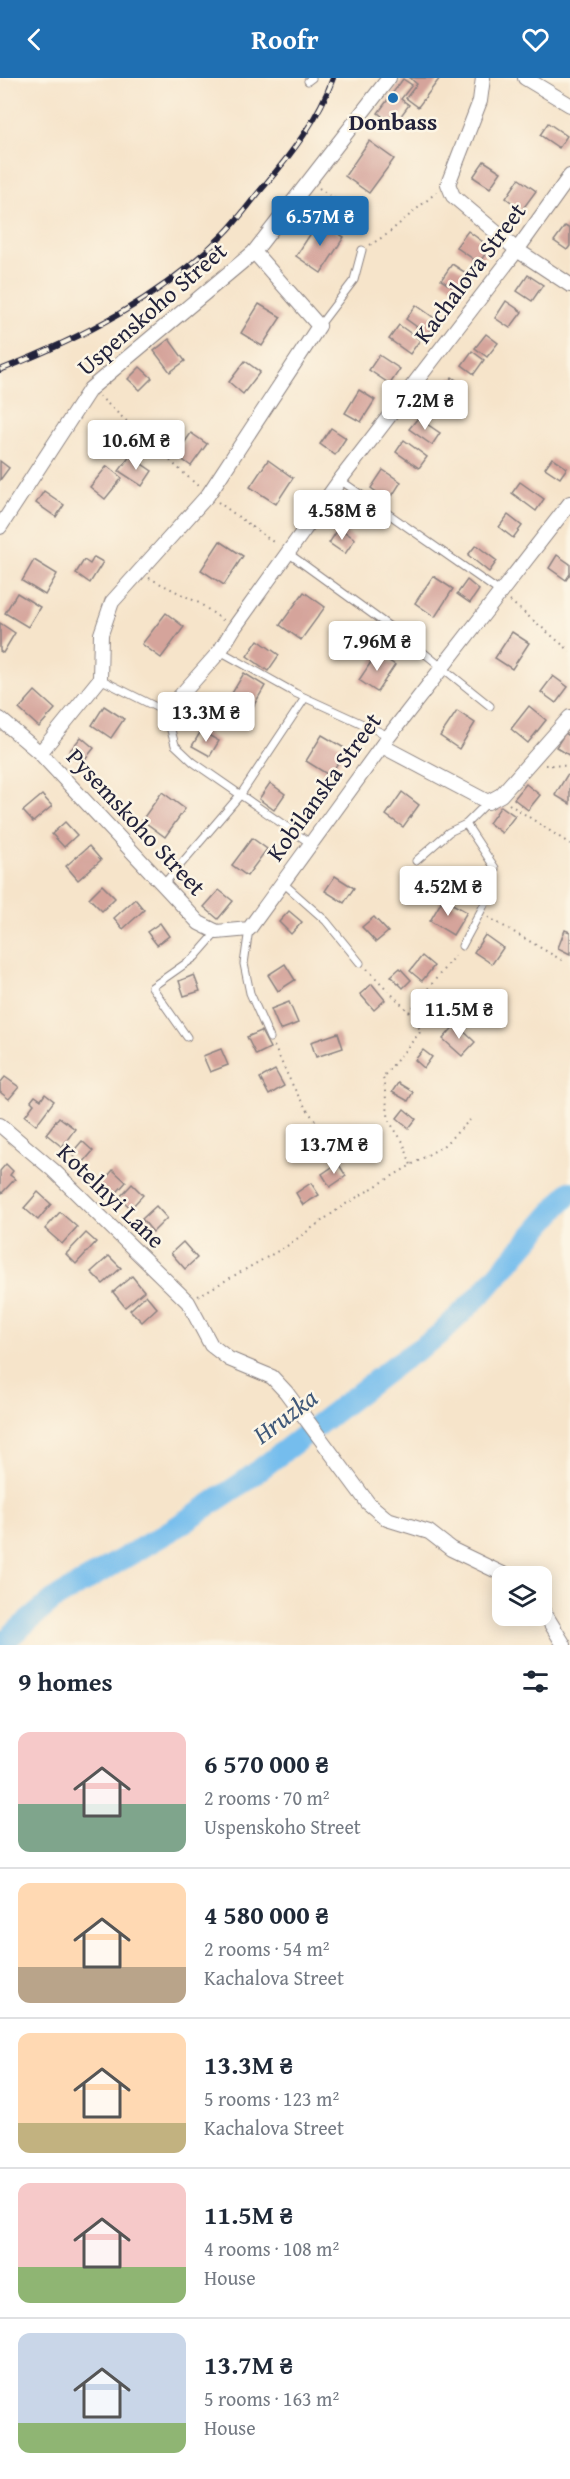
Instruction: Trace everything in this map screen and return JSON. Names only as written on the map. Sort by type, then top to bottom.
[{"type":"street","name":"Uspenskoho Street","points":[[0,527],[90,388],[254,252],[389,78]]},
{"type":"street","points":[[483,78],[480,101],[448,184],[453,196],[517,250],[570,285]]},
{"type":"street","points":[[525,78],[570,105]]},
{"type":"street","name":"Kachalova Street","points":[[166,712],[220,651],[340,480],[517,250],[570,176]]},
{"type":"street","points":[[40,753],[100,678],[101,634],[112,602],[208,495],[319,326],[254,252]]},
{"type":"street","name":"Kobilanska Street","points":[[249,929],[385,741],[570,503]]},
{"type":"street","points":[[385,741],[488,802],[501,795],[570,717]]},
{"type":"street","name":"Pysemskoho Street","points":[[0,719],[40,753],[199,923],[217,932]]},
{"type":"street","points":[[217,932],[249,929]]},
{"type":"street","name":"Kotelnyi Lane","points":[[0,1125],[53,1170],[188,1302],[211,1346],[229,1359],[272,1377],[320,1436],[368,1503],[387,1519],[429,1532],[451,1549],[492,1569]]},
{"type":"street","points":[[552,1625],[564,1645]]},
{"type":"lane","points":[[319,326],[354,280],[362,250]]},
{"type":"lane","points":[[340,480],[500,592]]},
{"type":"lane","points":[[288,553],[443,667],[490,706]]},
{"type":"lane","points":[[220,651],[385,741]]},
{"type":"lane","points":[[100,678],[166,712],[175,746],[193,762],[310,843]]},
{"type":"lane","points":[[163,885],[241,794],[305,698]]},
{"type":"lane","points":[[417,861],[449,832],[466,824],[488,802]]},
{"type":"lane","points":[[462,946],[493,884],[495,868],[466,824]]},
{"type":"lane","points":[[282,882],[326,921],[360,963]]},
{"type":"lane","points":[[249,929],[244,964],[250,993],[270,1038]]},
{"type":"lane","points":[[187,1037],[152,987],[195,957],[217,932]]},
{"type":"path","points":[[309,181],[338,201]]},
{"type":"path","points":[[362,250],[386,235],[448,184]]},
{"type":"path","points":[[90,388],[208,495],[288,553]]},
{"type":"path","points":[[139,573],[199,603],[234,628]]},
{"type":"path","points":[[500,592],[570,651]]},
{"type":"path","points":[[527,766],[559,764],[570,766]]},
{"type":"path","points":[[501,795],[513,808],[570,844]]},
{"type":"path","points":[[480,913],[565,962]]},
{"type":"path","points":[[409,1012],[462,946]]},
{"type":"path","points":[[360,963],[377,977],[409,1012],[421,1030],[383,1077],[389,1122],[403,1142],[411,1166]]},
{"type":"path","points":[[270,1038],[300,1101],[312,1119],[343,1146]]},
{"type":"path","points":[[188,1302],[286,1246],[344,1205],[443,1146],[470,1120]]},
{"type":"building","points":[[410,78],[440,78],[418,107],[406,98],[417,84]]},
{"type":"building","points":[[403,79],[412,85],[401,99],[409,105],[394,125],[378,113]]},
{"type":"building","points":[[548,123],[567,136],[559,148],[540,135]]},
{"type":"building","points":[[369,141],[394,159],[369,193],[345,176]]},
{"type":"building","points":[[484,161],[501,172],[490,188],[473,177]]},
{"type":"building","points":[[519,179],[536,191],[522,210],[506,198]]},
{"type":"building","points":[[319,221],[344,237],[321,273],[296,256]]},
{"type":"building","points":[[565,226],[570,229],[570,246],[567,250],[554,241]]},
{"type":"building","points":[[468,231],[490,247],[479,263],[456,247]]},
{"type":"building","points":[[452,264],[469,275],[458,291],[441,280]]},
{"type":"building","points":[[528,275],[543,285],[532,301],[517,291]]},
{"type":"building","points":[[506,301],[522,312],[510,328],[495,318]]},
{"type":"building","points":[[259,304],[281,317],[262,346],[241,333]]},
{"type":"building","points":[[416,305],[437,320],[427,334],[406,319]]},
{"type":"building","points":[[399,325],[420,340],[410,354],[389,339]]},
{"type":"building","points":[[486,334],[498,343],[487,357],[475,348]]},
{"type":"building","points":[[169,339],[185,361],[170,372],[154,351]]},
{"type":"building","points":[[472,351],[484,360],[474,374],[462,365]]},
{"type":"building","points":[[379,355],[400,369],[390,384],[369,370]]},
{"type":"building","points":[[245,361],[260,372],[243,394],[229,382]]},
{"type":"building","points":[[140,367],[152,378],[140,390],[128,379]]},
{"type":"building","points":[[452,377],[464,386],[454,400],[442,391]]},
{"type":"building","points":[[359,390],[375,400],[361,422],[345,413]]},
{"type":"building","points":[[418,418],[440,433],[432,445],[409,429]]},
{"type":"building","points":[[331,428],[346,438],[335,455],[320,444]]},
{"type":"building","points":[[191,433],[207,444],[191,466],[176,455]]},
{"type":"building","points":[[404,440],[427,457],[419,468],[396,452]]},
{"type":"building","points":[[130,456],[152,471],[142,486],[119,471]]},
{"type":"building","points":[[552,458],[567,468],[560,478],[545,468]]},
{"type":"building","points":[[268,460],[293,478],[276,504],[250,487]]},
{"type":"building","points":[[0,461],[9,468],[0,480]]},
{"type":"building","points":[[107,466],[122,478],[105,499],[90,487]]},
{"type":"building","points":[[383,470],[401,482],[389,501],[371,488]]},
{"type":"building","points":[[520,482],[544,499],[536,511],[512,493]]},
{"type":"building","points":[[44,491],[64,505],[56,517],[36,503]]},
{"type":"building","points":[[508,515],[522,526],[513,538],[499,527]]},
{"type":"building","points":[[339,528],[355,539],[345,554],[329,543]]},
{"type":"building","points":[[220,541],[243,556],[224,585],[201,570]]},
{"type":"building","points":[[476,545],[497,561],[489,572],[468,555]]},
{"type":"building","points":[[557,555],[570,564],[570,574],[566,580],[549,568]]},
{"type":"building","points":[[94,557],[103,562],[90,583],[76,573],[84,560],[90,564]]},
{"type":"building","points":[[34,560],[57,574],[45,595],[22,581]]},
{"type":"building","points":[[433,576],[453,589],[435,617],[415,603]]},
{"type":"building","points":[[467,580],[479,590],[470,603],[457,594]]},
{"type":"building","points":[[304,592],[325,607],[301,640],[280,625]]},
{"type":"building","points":[[17,593],[40,607],[28,627],[5,613]]},
{"type":"building","points":[[166,613],[184,627],[161,658],[142,644]]},
{"type":"building","points":[[0,623],[15,633],[3,653],[0,651]]},
{"type":"building","points":[[512,632],[529,643],[512,669],[495,658]]},
{"type":"building","points":[[258,640],[279,655],[268,671],[247,656]]},
{"type":"building","points":[[377,653],[395,665],[377,692],[359,680]]},
{"type":"building","points":[[244,673],[265,686],[247,717],[225,705]]},
{"type":"building","points":[[553,676],[568,687],[556,703],[541,692]]},
{"type":"building","points":[[35,691],[55,709],[39,727],[19,709]]},
{"type":"building","points":[[104,706],[124,719],[111,738],[92,725]]},
{"type":"building","points":[[529,706],[546,720],[528,743],[511,729]]},
{"type":"building","points":[[457,711],[475,723],[459,749],[440,736]]},
{"type":"building","points":[[201,731],[219,741],[210,756],[192,746]]},
{"type":"building","points":[[565,733],[570,736],[570,756],[556,747]]},
{"type":"building","points":[[322,735],[346,749],[330,776],[306,761]]},
{"type":"building","points":[[81,737],[94,748],[82,763],[69,752]]},
{"type":"building","points":[[567,775],[570,777],[570,804],[555,795]]},
{"type":"building","points":[[270,783],[285,794],[274,810],[259,799]]},
{"type":"building","points":[[526,784],[540,795],[528,810],[514,799]]},
{"type":"building","points":[[162,792],[185,809],[165,837],[142,820]]},
{"type":"building","points":[[402,792],[419,805],[403,827],[386,815]]},
{"type":"building","points":[[42,795],[52,806],[33,822],[23,811]]},
{"type":"building","points":[[501,806],[515,816],[502,833],[489,823]]},
{"type":"building","points":[[65,822],[77,835],[64,847],[52,834]]},
{"type":"building","points":[[252,838],[267,849],[247,876],[232,865]]},
{"type":"building","points":[[89,846],[101,860],[78,880],[66,866]]},
{"type":"building","points":[[335,876],[354,888],[344,903],[325,891]]},
{"type":"building","points":[[102,885],[115,898],[102,911],[89,898]]},
{"type":"building","points":[[219,890],[233,901],[218,919],[204,907]]},
{"type":"building","points":[[135,899],[144,910],[123,929],[114,918]]},
{"type":"building","points":[[443,899],[467,912],[453,935],[430,921]]},
{"type":"building","points":[[289,911],[302,922],[291,934],[279,922]]},
{"type":"building","points":[[374,917],[388,932],[376,942],[362,927]]},
{"type":"building","points":[[160,923],[169,936],[157,945],[147,932]]},
{"type":"building","points":[[565,930],[570,932],[570,954],[558,948]]},
{"type":"building","points":[[485,935],[503,948],[492,964],[474,952]]},
{"type":"building","points":[[422,956],[434,966],[422,981],[410,971]]},
{"type":"building","points":[[285,964],[295,980],[278,991],[268,975]]},
{"type":"building","points":[[400,968],[411,980],[403,988],[391,976]]},
{"type":"building","points":[[194,975],[200,991],[184,996],[179,981]]},
{"type":"building","points":[[372,984],[385,1000],[374,1010],[360,994]]},
{"type":"building","points":[[289,1002],[298,1023],[280,1030],[271,1009]]},
{"type":"building","points":[[456,1024],[475,1042],[462,1056],[443,1039]]},
{"type":"building","points":[[261,1031],[270,1048],[256,1055],[247,1037]]},
{"type":"building","points":[[338,1033],[343,1048],[316,1057],[311,1042]]},
{"type":"building","points":[[221,1049],[228,1065],[210,1072],[203,1056]]},
{"type":"building","points":[[423,1050],[432,1057],[424,1068],[415,1060]]},
{"type":"building","points":[[275,1070],[284,1086],[269,1095],[260,1078]]},
{"type":"building","points":[[5,1077],[19,1087],[9,1099],[0,1092],[0,1083]]},
{"type":"building","points":[[398,1083],[413,1092],[408,1101],[392,1092]]},
{"type":"building","points":[[45,1094],[54,1101],[36,1125],[25,1116],[34,1104],[31,1101],[35,1096],[41,1100]]},
{"type":"building","points":[[404,1109],[416,1119],[409,1128],[397,1118]]},
{"type":"building","points":[[59,1117],[75,1129],[62,1147],[46,1134]]},
{"type":"building","points":[[82,1141],[93,1151],[82,1164],[71,1154]]},
{"type":"building","points":[[338,1163],[346,1176],[330,1187],[322,1174]]},
{"type":"building","points":[[6,1164],[13,1171],[10,1175],[15,1179],[2,1193],[0,1191],[0,1171]]},
{"type":"building","points":[[113,1170],[126,1182],[112,1198],[99,1186]]},
{"type":"building","points":[[311,1183],[319,1195],[303,1205],[296,1193]]},
{"type":"building","points":[[132,1184],[143,1195],[131,1208],[119,1198]]},
{"type":"building","points":[[38,1192],[51,1204],[38,1220],[24,1208]]},
{"type":"building","points":[[156,1206],[167,1218],[153,1232],[142,1219]]},
{"type":"building","points":[[60,1212],[77,1227],[62,1244],[45,1229]]},
{"type":"building","points":[[86,1233],[96,1242],[76,1264],[66,1254]]},
{"type":"building","points":[[183,1242],[197,1258],[185,1269],[171,1253]]},
{"type":"building","points":[[109,1256],[121,1268],[103,1284],[91,1272]]},
{"type":"building","points":[[132,1276],[144,1291],[125,1307],[113,1292]]},
{"type":"building","points":[[146,1295],[157,1308],[142,1322],[130,1310]]},
{"type":"waterway","name":"Hruzka","points":[[0,1645],[53,1600],[175,1528],[245,1481],[398,1363],[438,1336],[484,1291],[570,1192]]},
{"type":"railway","points":[[0,370],[31,358],[120,314],[200,257],[235,222],[295,148],[320,107],[333,78]]},
{"type":"place","name":"Donbass","points":[[393,98]]}]
